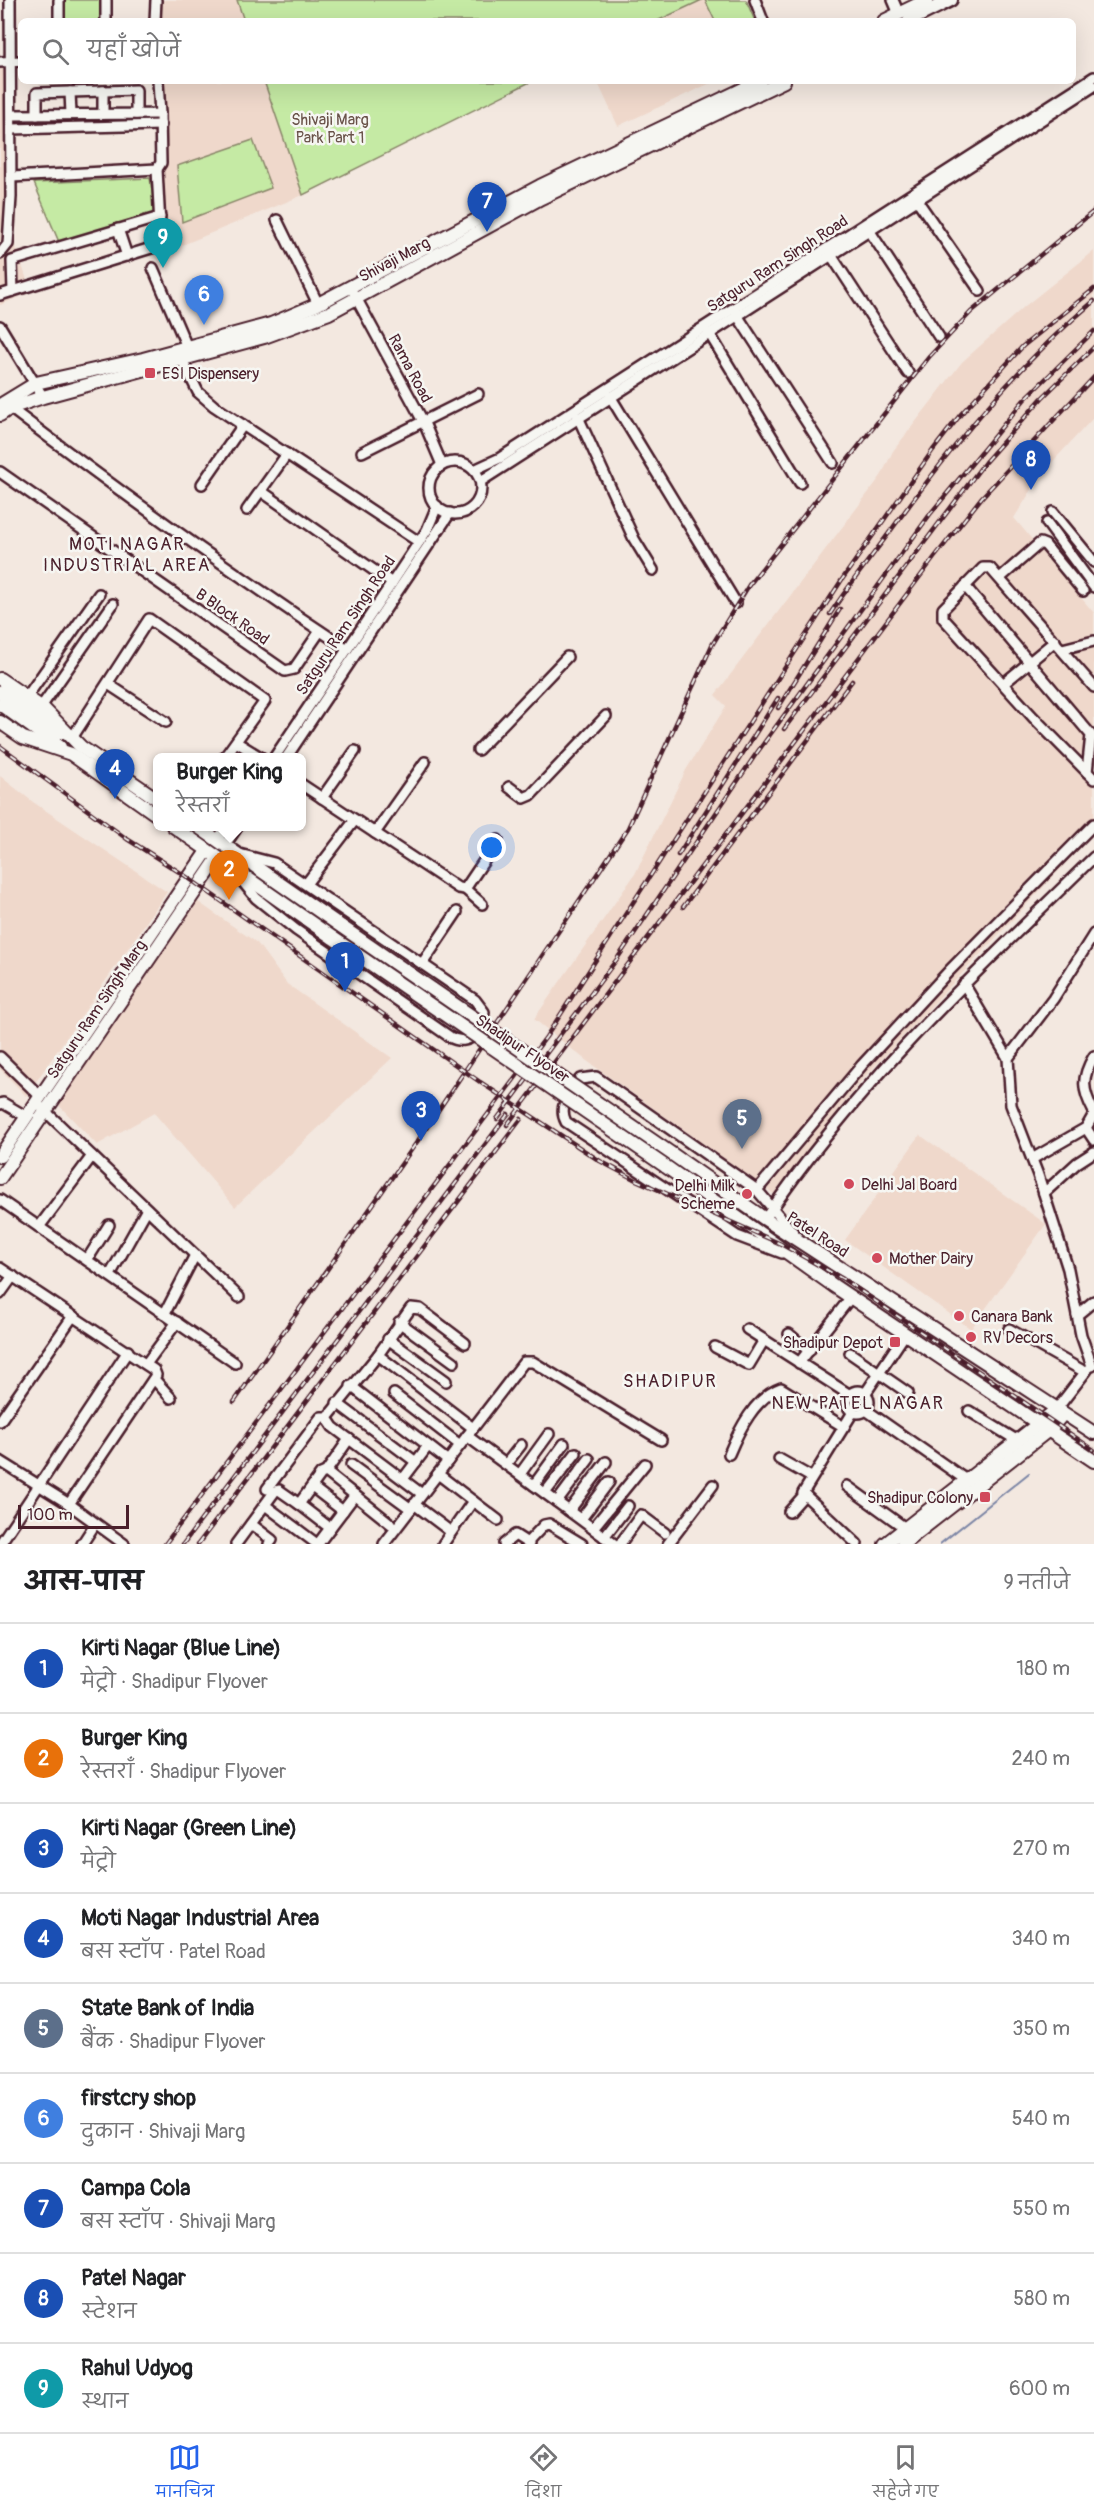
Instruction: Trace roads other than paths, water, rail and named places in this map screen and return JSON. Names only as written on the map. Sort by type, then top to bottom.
[{"type":"main road","points":[[904,17],[927,0]]},
{"type":"main road","points":[[904,17],[951,0]]},
{"type":"main road","name":"Shivaji Marg","points":[[3,409],[264,337],[329,313],[353,292],[540,186],[754,84]]},
{"type":"main road","name":"Shivaji Marg","points":[[3,409],[36,383],[264,327],[353,292],[778,84]]},
{"type":"main road","points":[[0,679],[41,707],[75,746],[153,812]]},
{"type":"main road","points":[[0,692],[75,746],[153,796]]},
{"type":"main road","points":[[0,704],[75,746]]},
{"type":"main road","points":[[0,722],[23,738],[75,746]]},
{"type":"main road","points":[[180,831],[230,866]]},
{"type":"main road","points":[[204,831],[239,854]]},
{"type":"main road","name":"Satguru Ram Singh Marg","points":[[0,1178],[42,1104],[213,854]]},
{"type":"main road","name":"Shadipur Flyover","points":[[239,854],[765,1219]]},
{"type":"main road","name":"Shadipur Flyover","points":[[230,866],[796,1258]]},
{"type":"main road","name":"Satguru Ram Singh Marg","points":[[2,1149],[27,1117],[42,1104]]},
{"type":"main road","name":"Patel Road","points":[[765,1219],[1094,1433]]},
{"type":"main road","name":"Patel Road","points":[[796,1258],[1094,1461]]},
{"type":"main road","points":[[903,1544],[1060,1412]]},
{"type":"main road","points":[[885,1544],[966,1479],[1018,1441],[1045,1426]]},
{"type":"street","points":[[59,0],[59,18]]},
{"type":"street","points":[[106,0],[106,18]]},
{"type":"street","points":[[155,18],[156,0]]},
{"type":"street","points":[[755,0],[762,18]]},
{"type":"street","points":[[893,0],[904,17]]},
{"type":"street","points":[[0,4],[10,2],[16,28],[17,61],[12,115],[12,177],[8,244],[0,254]]},
{"type":"street","points":[[0,62],[17,61]]},
{"type":"street","name":"Satguru Ram Singh Road","points":[[474,470],[490,465],[1094,77]]},
{"type":"street","points":[[0,295],[161,245],[157,169],[161,163],[158,84]]},
{"type":"street","name":"Satguru Ram Singh Road","points":[[481,480],[1094,86]]},
{"type":"street","points":[[37,115],[37,93],[136,90],[136,114]]},
{"type":"street","points":[[103,91],[103,114]]},
{"type":"street","points":[[70,92],[71,114]]},
{"type":"street","points":[[12,115],[160,114]]},
{"type":"street","points":[[12,129],[161,125]]},
{"type":"street","points":[[12,177],[157,169]]},
{"type":"street","points":[[917,200],[980,291]]},
{"type":"street","points":[[14,291],[12,261],[160,217]]},
{"type":"street","points":[[278,220],[318,304]]},
{"type":"street","points":[[118,229],[127,256]]},
{"type":"street","points":[[869,230],[939,337]]},
{"type":"street","points":[[831,255],[908,373]]},
{"type":"street","points":[[153,268],[187,347]]},
{"type":"street","name":"Rama Road","points":[[353,292],[423,422],[442,465]]},
{"type":"street","points":[[737,315],[833,463]]},
{"type":"street","points":[[0,326],[43,397]]},
{"type":"street","points":[[709,333],[800,483]]},
{"type":"street","points":[[182,360],[202,397],[418,542]]},
{"type":"street","points":[[362,452],[478,394]]},
{"type":"street","points":[[610,396],[736,603]]},
{"type":"street","points":[[3,409],[346,648]]},
{"type":"street","points":[[578,417],[634,539],[653,570]]},
{"type":"street","points":[[202,484],[243,425]]},
{"type":"street","points":[[247,510],[287,454]]},
{"type":"street","points":[[458,462],[474,470],[481,480],[481,493],[468,510],[450,513],[436,506],[430,496],[429,484],[434,473],[442,465],[458,462]]},
{"type":"street","name":"B Block Road","points":[[0,472],[285,671],[294,669],[320,631]]},
{"type":"street","points":[[261,491],[392,583]]},
{"type":"street","name":"Satguru Ram Singh Road","points":[[277,753],[392,583],[418,542],[436,506]]},
{"type":"street","points":[[1053,512],[1094,562]]},
{"type":"street","name":"Satguru Ram Singh Road","points":[[289,753],[450,513]]},
{"type":"street","points":[[1047,523],[1094,587]]},
{"type":"street","points":[[1000,578],[1040,543],[1045,544],[1083,591]]},
{"type":"street","points":[[1091,776],[943,618],[943,609],[987,567],[1000,578],[1093,683]]},
{"type":"street","points":[[965,586],[1091,735],[1091,776]]},
{"type":"street","points":[[26,698],[99,594]]},
{"type":"street","points":[[41,707],[113,604]]},
{"type":"street","points":[[75,746],[108,684],[149,619],[265,701],[228,753]]},
{"type":"street","points":[[1003,684],[1055,641]]},
{"type":"street","points":[[1062,649],[1094,641]]},
{"type":"street","points":[[478,750],[567,657]]},
{"type":"street","points":[[108,684],[166,723]]},
{"type":"street","points":[[508,787],[524,798],[531,795],[606,716]]},
{"type":"street","points":[[236,741],[254,753]]},
{"type":"street","points":[[322,798],[355,751]]},
{"type":"street","points":[[375,833],[425,762]]},
{"type":"street","points":[[306,787],[458,888],[465,890],[482,904]]},
{"type":"street","points":[[306,884],[355,820]]},
{"type":"street","points":[[757,1190],[862,1065],[949,971],[1094,824]]},
{"type":"street","points":[[221,842],[225,831]]},
{"type":"street","points":[[221,842],[233,831]]},
{"type":"street","points":[[465,890],[498,840]]},
{"type":"street","points":[[230,866],[256,898],[296,930],[450,1037],[457,1041],[470,1039],[484,1017],[482,1006],[306,884],[264,859],[239,854]]},
{"type":"street","points":[[765,1219],[867,1084],[964,984],[1094,857]]},
{"type":"street","points":[[422,964],[457,912]]},
{"type":"street","points":[[1008,1058],[1053,999],[1094,934]]},
{"type":"street","points":[[964,984],[1008,1058],[1011,1106],[1044,1193],[1068,1269],[1090,1368],[1060,1412]]},
{"type":"street","points":[[1032,1159],[1086,1128],[1094,1113],[1084,1094],[1087,1068],[1094,1056]]},
{"type":"street","points":[[0,1057],[92,1156],[239,1297]]},
{"type":"street","points":[[796,1258],[737,1236],[579,1132],[563,1116],[564,1102],[580,1080],[584,1077],[596,1077],[757,1190],[802,1243]]},
{"type":"street","points":[[0,1104],[3,1103],[27,1117]]},
{"type":"street","points":[[1086,1128],[1094,1140]]},
{"type":"street","points":[[1044,1193],[1077,1163],[1094,1152]]},
{"type":"street","points":[[39,1227],[92,1156]]},
{"type":"street","points":[[0,1200],[235,1363]]},
{"type":"street","points":[[110,1275],[147,1209]]},
{"type":"street","points":[[87,1260],[109,1225]]},
{"type":"street","points":[[165,1313],[195,1255]]},
{"type":"street","points":[[0,1268],[128,1351],[155,1372],[154,1379],[69,1504]]},
{"type":"street","points":[[0,1294],[13,1276]]},
{"type":"street","points":[[799,1363],[851,1297]]},
{"type":"street","points":[[1077,1315],[1094,1301]]},
{"type":"street","points":[[327,1417],[378,1355],[407,1310],[415,1307],[465,1343]]},
{"type":"street","points":[[0,1421],[73,1316]]},
{"type":"street","points":[[146,1364],[177,1322]]},
{"type":"street","points":[[399,1322],[454,1362]]},
{"type":"street","points":[[747,1329],[850,1395]]},
{"type":"street","points":[[1009,1329],[1090,1368]]},
{"type":"street","points":[[789,1334],[808,1351]]},
{"type":"street","points":[[865,1394],[905,1334]]},
{"type":"street","points":[[388,1339],[446,1381]]},
{"type":"street","points":[[715,1347],[749,1365],[764,1340]]},
{"type":"street","points":[[0,1544],[128,1351]]},
{"type":"street","points":[[850,1353],[908,1393]]},
{"type":"street","points":[[378,1355],[506,1464],[614,1544]]},
{"type":"street","points":[[384,1544],[522,1364],[530,1361],[661,1440]]},
{"type":"street","points":[[154,1379],[171,1398]]},
{"type":"street","points":[[351,1386],[447,1461]]},
{"type":"street","points":[[729,1454],[744,1423],[770,1391],[780,1388],[844,1427]]},
{"type":"street","points":[[856,1392],[865,1394],[869,1400],[866,1410],[860,1413],[853,1412],[847,1404],[850,1395],[856,1392]]},
{"type":"street","points":[[394,1394],[460,1445]]},
{"type":"street","points":[[337,1403],[416,1462]]},
{"type":"street","points":[[866,1410],[966,1479]]},
{"type":"street","points":[[969,1411],[1018,1441]]},
{"type":"street","points":[[853,1412],[803,1489],[805,1494],[857,1544]]},
{"type":"street","points":[[267,1489],[321,1417],[327,1417]]},
{"type":"street","points":[[327,1417],[333,1427],[422,1494]]},
{"type":"street","points":[[520,1474],[549,1434]]},
{"type":"street","points":[[299,1504],[326,1472],[349,1439]]},
{"type":"street","points":[[534,1485],[564,1444]]},
{"type":"street","points":[[506,1464],[521,1445]]},
{"type":"street","points":[[403,1479],[428,1446]]},
{"type":"street","points":[[545,1493],[576,1453]]},
{"type":"street","points":[[557,1502],[589,1459]]},
{"type":"street","points":[[779,1459],[811,1477]]},
{"type":"street","points":[[0,1461],[69,1504],[124,1544]]},
{"type":"street","points":[[569,1510],[606,1462]]},
{"type":"street","points":[[593,1528],[645,1464]]},
{"type":"street","points":[[351,1465],[451,1532]]},
{"type":"street","points":[[326,1472],[396,1528]]},
{"type":"street","points":[[438,1474],[498,1520]]},
{"type":"street","points":[[581,1520],[609,1482]]},
{"type":"street","points":[[668,1544],[713,1485]]},
{"type":"street","points":[[847,1486],[905,1528]]},
{"type":"street","points":[[312,1487],[343,1511]]},
{"type":"street","points":[[236,1544],[277,1490],[330,1528]]},
{"type":"street","points":[[789,1512],[805,1494]]},
{"type":"street","points":[[265,1505],[317,1544],[355,1495]]},
{"type":"street","points":[[443,1544],[473,1501]]},
{"type":"street","points":[[604,1537],[628,1506]]},
{"type":"street","points":[[620,1544],[641,1515],[665,1533]]},
{"type":"street","points":[[82,1544],[95,1524]]},
{"type":"street","points":[[251,1524],[272,1543]]},
{"type":"street","points":[[504,1544],[515,1535],[528,1543],[544,1525],[549,1524],[582,1544]]},
{"type":"waterway","points":[[940,1544],[1029,1473]]},
{"type":"railway","points":[[234,1402],[419,1139],[628,828],[712,645],[749,585],[929,357],[971,312],[1094,211]]},
{"type":"railway","points":[[165,1544],[546,1037],[841,581],[933,450],[961,414],[1023,346],[1094,289]]},
{"type":"railway","points":[[830,614],[935,471],[984,411],[1037,353],[1094,301]]},
{"type":"railway","points":[[497,1119],[617,959],[756,754],[931,513],[1024,400],[1094,331]]},
{"type":"railway","points":[[784,729],[985,462],[1042,398],[1094,347]]},
{"type":"railway","points":[[507,1125],[934,558],[982,497],[1094,377]]},
{"type":"railway","points":[[778,708],[840,609]]},
{"type":"railway","points":[[683,907],[852,681]]},
{"type":"railway","points":[[678,855],[778,698]]},
{"type":"railway","points":[[0,746],[127,839],[184,875],[480,1082],[600,1161],[636,1180],[781,1244],[843,1279],[1094,1450]]},
{"type":"railway","points":[[183,1544],[508,1114]]},
{"type":"railway","points":[[198,1544],[521,1119]]},
{"type":"place","name":"Campa Cola","points":[[487,232]]},
{"type":"place","name":"Rahul Udyog","points":[[163,268]]},
{"type":"place","name":"firstcry shop","points":[[204,325]]},
{"type":"place","name":"ESI Dispensery","points":[[150,373]]},
{"type":"place","name":"Patel Nagar","points":[[1031,490]]},
{"type":"place","name":"Moti Nagar Industrial Area","points":[[115,799]]},
{"type":"place","name":"Burger King","points":[[229,900]]},
{"type":"place","name":"Kirti Nagar (Blue Line)","points":[[345,992]]},
{"type":"place","name":"Kirti Nagar (Green Line)","points":[[421,1141]]},
{"type":"place","name":"State Bank of India","points":[[742,1149]]},
{"type":"place","name":"Delhi Jal Board","points":[[849,1184]]},
{"type":"place","name":"Delhi Milk Scheme","points":[[747,1194]]},
{"type":"place","name":"Mother Dairy","points":[[877,1258]]},
{"type":"place","name":"Canara Bank","points":[[959,1316]]},
{"type":"place","name":"RV Decors","points":[[971,1337]]},
{"type":"place","name":"Shadipur Depot","points":[[895,1342]]},
{"type":"place","name":"Shadipur Colony","points":[[985,1497]]},
{"type":"district","name":"MOTI NAGAR INDUSTRIAL AREA","points":[[127,554]]},
{"type":"district","name":"SHADIPUR","points":[[670,1381]]},
{"type":"district","name":"NEW PATEL NAGAR","points":[[858,1403]]},
{"type":"park label","name":"Shivaji Marg Park Part 1","points":[[330,128]]}]
